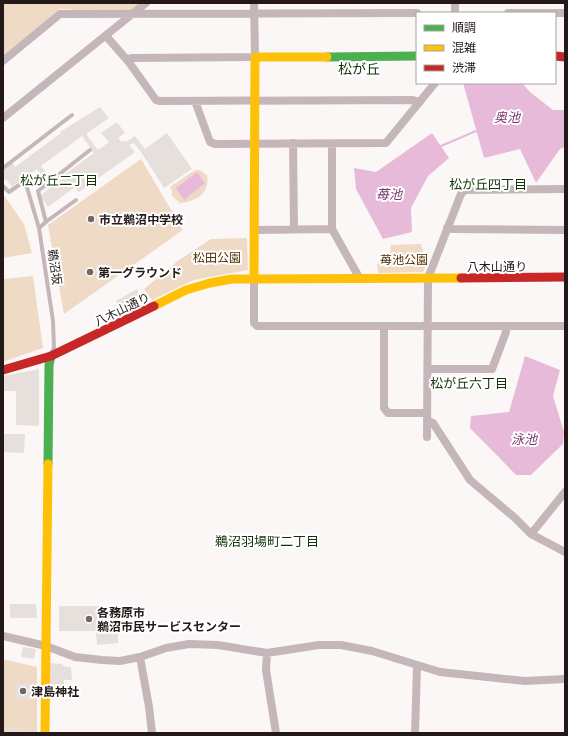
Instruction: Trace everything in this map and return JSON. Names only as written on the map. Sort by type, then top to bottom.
[{"type":"street","points":[[3,118],[146,3]]},
{"type":"street","points":[[254,3],[254,323],[257,326],[565,326]]},
{"type":"street","points":[[3,62],[60,14],[132,15],[416,13]]},
{"type":"street","points":[[106,36],[128,61],[156,100],[160,101],[413,100],[420,102]]},
{"type":"street","points":[[128,61],[131,58],[416,56]]},
{"type":"street","points":[[195,101],[210,142],[215,144],[386,143],[434,84]]},
{"type":"street","points":[[292,143],[294,229]]},
{"type":"street","points":[[332,144],[332,229],[360,279]]},
{"type":"street","points":[[427,437],[428,278],[461,194],[465,190],[565,189]]},
{"type":"street","points":[[447,228],[565,230]]},
{"type":"street","points":[[255,230],[332,229]]},
{"type":"street","name":"八木山通り","points":[[3,370],[51,356],[186,290],[210,282],[254,278],[360,279],[565,277]]},
{"type":"street","points":[[428,369],[492,369],[506,332],[506,326]]},
{"type":"street","points":[[384,327],[384,408],[388,413],[427,416],[470,480],[515,518],[531,534],[565,552]]},
{"type":"street","points":[[45,733],[49,365],[51,356]]},
{"type":"street","points":[[531,534],[565,492]]},
{"type":"street","points":[[3,636],[46,646],[75,657],[120,661],[140,657],[166,648],[189,644],[267,652],[319,645],[342,645],[372,651],[440,672],[506,680],[525,681],[565,679]]},
{"type":"street","points":[[267,652],[266,670],[276,733]]},
{"type":"street","points":[[140,657],[152,733]]},
{"type":"street","points":[[415,733],[417,666]]},
{"type":"lane","points":[[3,168],[72,115]]},
{"type":"lane","points":[[46,222],[38,191],[90,150]]},
{"type":"lane","name":"鵜沼坂","points":[[3,186],[8,192],[25,181],[39,228],[53,321],[54,348],[51,356]]},
{"type":"lane","points":[[39,228],[76,200]]},
{"type":"green space","points":[[3,3],[144,3],[131,13],[60,9],[3,59]]},
{"type":"green space","name":"第一グラウンド","points":[[141,159],[183,230],[64,314],[48,225]]},
{"type":"green space","points":[[195,170],[200,170],[207,175],[207,182],[204,192],[197,198],[180,203],[172,196],[170,187]]},
{"type":"green space","points":[[3,194],[24,224],[32,253],[3,258]]},
{"type":"green space","name":"松田公園","points":[[247,238],[248,270],[194,280],[152,300],[144,289],[179,260],[211,239]]},
{"type":"green space","name":"苺池公園","points":[[421,244],[427,263],[423,272],[378,273],[377,264],[389,261],[391,245]]},
{"type":"green space","points":[[33,276],[43,348],[3,362],[3,279]]},
{"type":"green space","points":[[3,659],[37,667],[37,733],[3,733]]},
{"type":"water","name":"奥池","points":[[463,84],[523,84],[530,92],[553,110],[565,110],[565,147],[560,149],[536,183],[520,149],[484,158]]},
{"type":"water","name":"苺池","points":[[432,133],[449,158],[428,176],[411,208],[412,232],[383,239],[356,189],[354,168],[376,172]]},
{"type":"water","points":[[197,172],[205,183],[184,200],[176,188]]},
{"type":"water","name":"泳池","points":[[525,356],[560,370],[553,396],[564,432],[563,444],[531,475],[516,475],[470,428],[471,416],[509,412]]},
{"type":"building","points":[[100,107],[109,118],[86,134],[98,150],[109,142],[101,133],[117,122],[125,133],[118,138],[122,142],[125,140],[126,142],[135,136],[145,149],[167,133],[192,169],[164,188],[134,143],[129,145],[135,152],[79,192],[75,187],[48,207],[40,196],[51,187],[37,169],[12,187],[6,179],[3,181],[4,167],[12,162],[15,167],[61,133],[60,132]],"holes":[[[82,136],[94,153],[65,174],[66,176],[55,184],[41,166]]]},
{"type":"building","points":[[137,289],[143,302],[122,312],[116,301]]},
{"type":"building","points":[[39,369],[39,426],[16,425],[16,391],[3,391],[3,376]]},
{"type":"building","points":[[3,434],[25,434],[24,453],[3,452]]},
{"type":"building","points":[[10,604],[36,604],[37,618],[10,618]]},
{"type":"building","name":"各務原市 鵜沼市民サービスセンター","points":[[59,606],[119,606],[118,643],[97,645],[96,631],[59,631]]},
{"type":"building","points":[[23,647],[36,649],[34,659],[21,657]]},
{"type":"building","points":[[49,663],[62,664],[63,666],[71,667],[72,680],[64,680],[64,688],[48,687]]},
{"type":"building","name":"津島神社","points":[[16,683],[31,684],[30,700],[15,698]]},
{"type":"building","points":[[9,727],[27,730],[27,733],[8,733]]},
{"type":"waterway","points":[[441,146],[476,131]]},
{"type":"traffic: fast","points":[[327,57],[416,56]]},
{"type":"traffic: fast","points":[[48,464],[49,365],[51,356]]},
{"type":"traffic: slow","points":[[254,278],[255,57],[327,57]]},
{"type":"traffic: slow","points":[[154,306],[186,290],[210,283],[232,279],[461,278]]},
{"type":"traffic: slow","points":[[45,733],[48,464]]},
{"type":"traffic: jam","points":[[556,56],[565,57]]},
{"type":"traffic: jam","points":[[461,278],[565,277]]},
{"type":"traffic: jam","points":[[3,370],[51,356],[154,306]]},
{"type":"place","name":"市立鵜沼中学校","points":[[91,219]]},
{"type":"place","name":"第一グラウンド","points":[[90,272]]},
{"type":"place","name":"各務原市 鵜沼市民サービスセンター","points":[[89,619]]},
{"type":"place","name":"津島神社","points":[[23,691]]},
{"type":"district","name":"松が丘","points":[[359,69]]},
{"type":"district","name":"松が丘二丁目","points":[[59,180]]},
{"type":"district","name":"松が丘四丁目","points":[[488,184]]},
{"type":"district","name":"松が丘六丁目","points":[[469,383]]},
{"type":"district","name":"鵜沼羽場町二丁目","points":[[267,541]]}]
